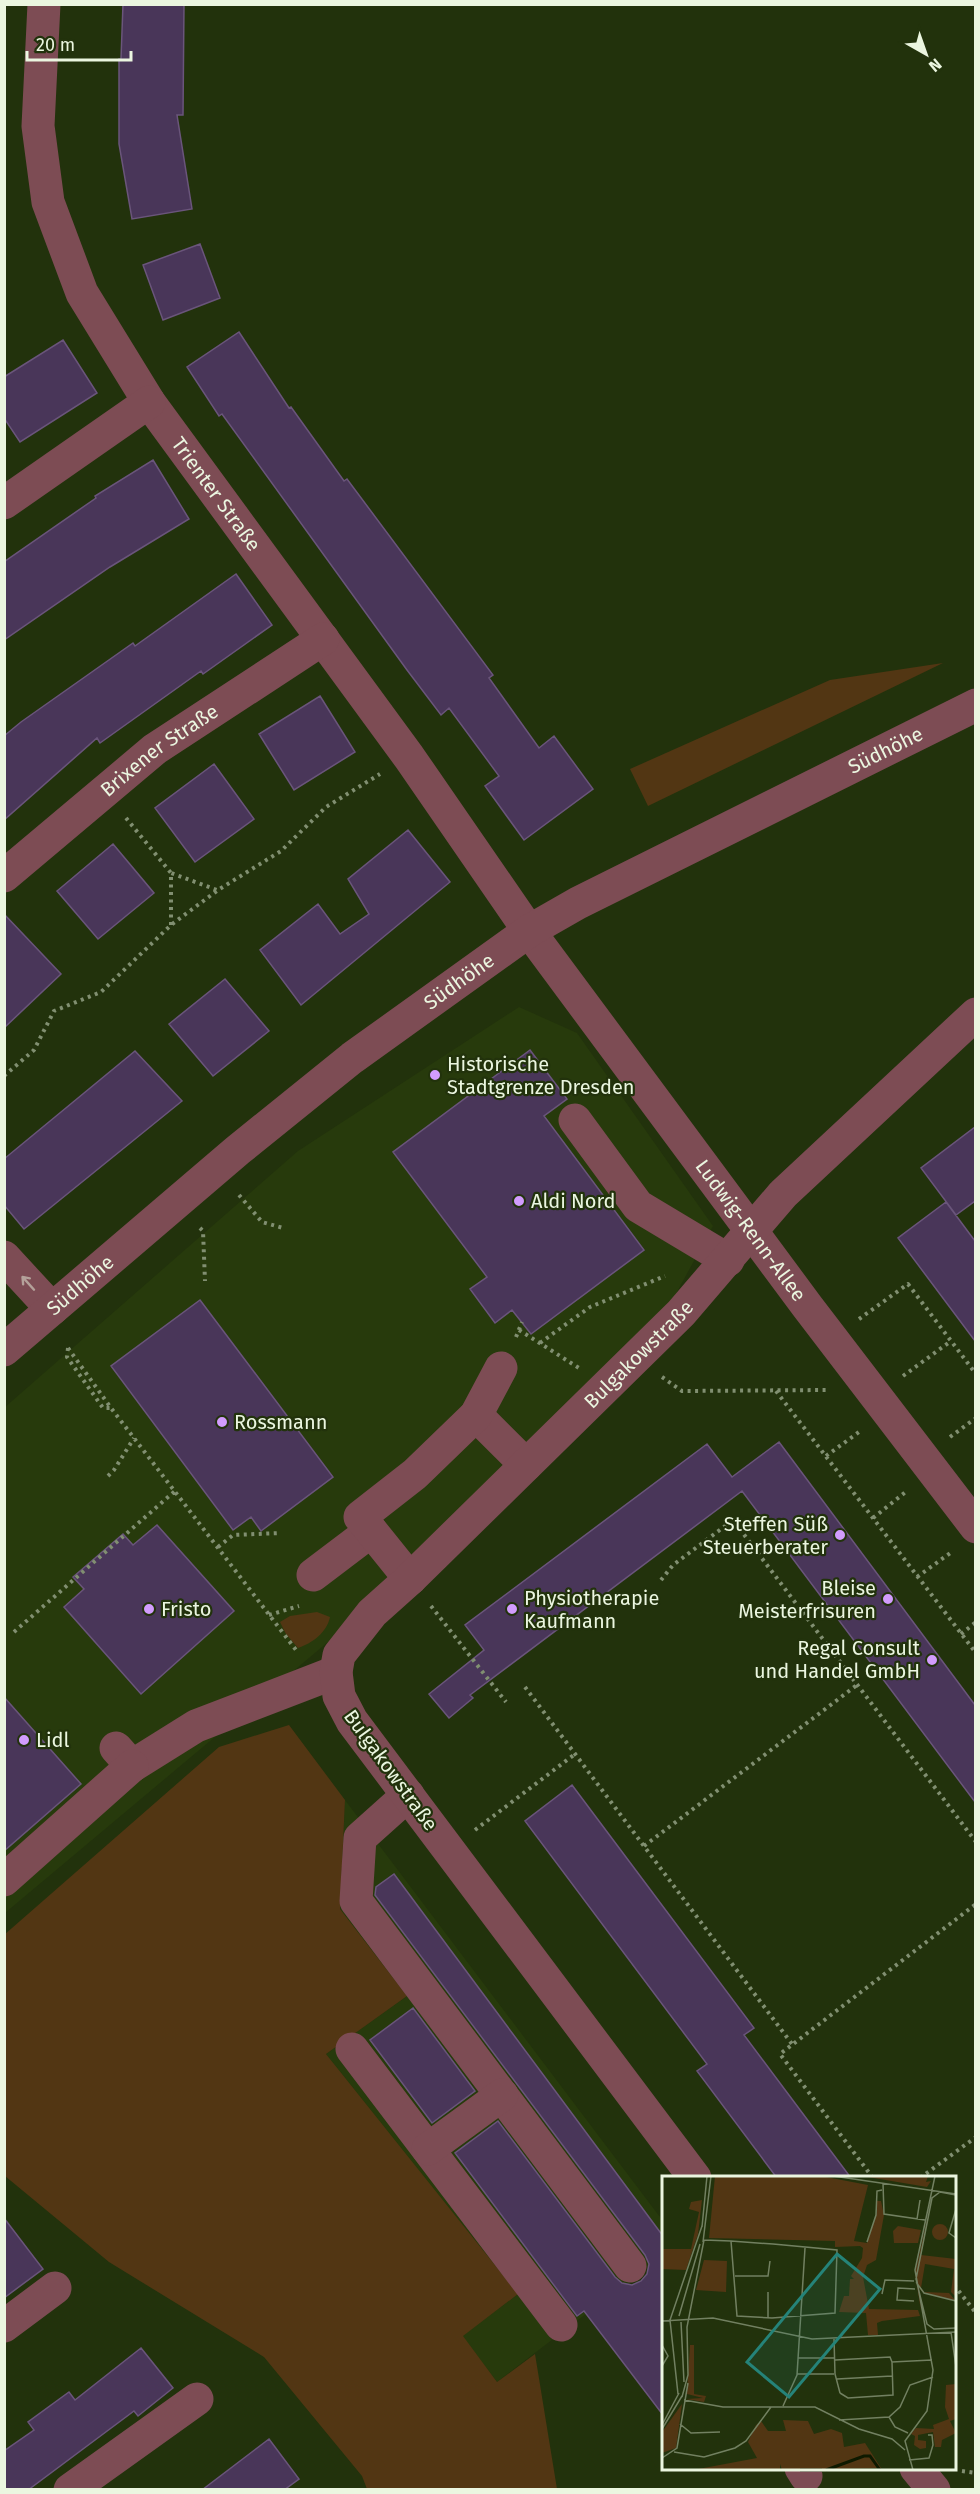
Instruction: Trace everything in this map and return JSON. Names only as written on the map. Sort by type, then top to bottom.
[{"type":"street","name":"Trienter Straße","points":[[44,4],[38,126],[48,202],[82,293],[149,402],[409,757],[529,931]]},
{"type":"street","points":[[4,502],[149,402]]},
{"type":"street","name":"Brixener Straße","points":[[4,876],[155,749],[323,639]]},
{"type":"street","name":"Südhöhe","points":[[4,1350],[352,1058],[529,931],[578,903],[975,705]]},
{"type":"street","name":"Ludwig-Renn-Allee","points":[[529,931],[750,1230],[933,1471],[967,1537]]},
{"type":"street","name":"Bulgakowstraße","points":[[693,2176],[352,1721],[339,1696],[336,1672],[339,1655],[372,1613],[410,1579],[681,1313],[783,1194],[975,1014]]},
{"type":"street","points":[[575,1120],[638,1206],[728,1260]]},
{"type":"street","points":[[4,1257],[47,1313]]},
{"type":"street","points":[[410,1579],[360,1517],[416,1474],[476,1415],[501,1368]]},
{"type":"street","points":[[476,1415],[526,1465]]},
{"type":"street","points":[[312,1575],[371,1531]]},
{"type":"street","points":[[4,1880],[124,1757],[196,1726],[336,1672]]},
{"type":"street","points":[[408,1795],[360,1838],[356,1901],[630,2266]]},
{"type":"street","points":[[352,2049],[561,2325]]},
{"type":"street","points":[[428,2150],[502,2095]]},
{"type":"street","points":[[4,2326],[55,2288]]},
{"type":"street","points":[[70,2490],[197,2399]]},
{"type":"street","points":[[917,2470],[933,2490]]},
{"type":"path","points":[[4,1076],[34,1050],[54,1011],[100,992],[171,925],[218,891],[281,851],[326,807],[409,757]]},
{"type":"path","points":[[104,791],[171,873],[218,891]]},
{"type":"path","points":[[171,873],[171,925]]},
{"type":"path","points":[[217,1169],[262,1222],[283,1228]]},
{"type":"path","points":[[180,1201],[203,1231],[205,1281]]},
{"type":"path","points":[[540,1343],[590,1307],[670,1274]]},
{"type":"path","points":[[832,1338],[908,1284],[975,1374]]},
{"type":"path","points":[[47,1313],[68,1348],[111,1408],[295,1649],[336,1672]]},
{"type":"path","points":[[519,1330],[607,1386]]},
{"type":"path","points":[[826,1456],[874,1392],[951,1341]]},
{"type":"path","points":[[635,1358],[682,1391],[874,1392]]},
{"type":"path","points":[[776,1391],[975,1653]]},
{"type":"path","points":[[108,1476],[134,1438]]},
{"type":"path","points":[[873,1518],[933,1471]]},
{"type":"path","points":[[14,1632],[175,1491]]},
{"type":"path","points":[[662,1580],[673,1565],[734,1520],[975,1842]]},
{"type":"path","points":[[218,1547],[233,1535],[281,1533]]},
{"type":"path","points":[[917,1577],[967,1537]]},
{"type":"path","points":[[410,1579],[506,1702]]},
{"type":"path","points":[[961,1634],[975,1623]]},
{"type":"path","points":[[644,1846],[857,1685]]},
{"type":"path","points":[[525,1687],[792,2044]]},
{"type":"path","points":[[448,1849],[575,1754]]},
{"type":"path","points":[[872,2176],[780,2054],[975,1904]]},
{"type":"path","points":[[923,2176],[975,2137]]},
{"type":"path","points":[[956,2289],[975,2313]]},
{"type":"shaded area","points":[[943,663],[648,806],[630,769],[830,680]]},
{"type":"shaded area","points":[[519,1007],[577,1033],[713,1226],[672,1301],[328,1642],[5,1913],[4,1408],[298,1151]]},
{"type":"shaded area","points":[[317,1612],[330,1617],[326,1627],[314,1640],[298,1648],[286,1634],[280,1622],[290,1616]]},
{"type":"shaded area","points":[[289,1725],[345,1800],[340,1909],[407,1996],[326,2054],[518,2294],[463,2336],[497,2382],[535,2354],[557,2489],[367,2489],[362,2476],[264,2357],[109,2262],[5,2176],[4,1935],[219,1747]]},
{"type":"shaded area","points":[[345,1800],[662,2220],[662,2256],[497,2382],[462,2336],[518,2294],[326,2054],[407,1996],[340,1909]]},
{"type":"building","points":[[123,4],[184,4],[183,115],[177,115],[192,209],[132,219],[119,144],[119,59],[121,59]]},
{"type":"building","points":[[200,244],[220,298],[163,320],[143,265]]},
{"type":"building","points":[[239,332],[289,408],[291,407],[344,481],[347,479],[493,675],[489,678],[539,748],[554,736],[593,789],[524,840],[485,786],[499,776],[449,708],[441,715],[222,414],[219,416],[187,367]]},
{"type":"building","points":[[63,340],[97,393],[20,442],[4,418],[4,377]]},
{"type":"building","points":[[153,460],[189,519],[110,567],[4,640],[4,562],[96,498],[95,496]]},
{"type":"building","points":[[236,574],[272,625],[203,674],[201,671],[100,743],[97,738],[4,820],[4,736],[133,643],[135,646]]},
{"type":"building","points":[[320,696],[355,752],[294,790],[259,734]]},
{"type":"building","points":[[214,764],[254,819],[195,862],[155,808]]},
{"type":"building","points":[[408,830],[450,882],[301,1005],[260,950],[318,904],[340,934],[369,914],[348,879]]},
{"type":"building","points":[[113,844],[154,893],[98,939],[57,891]]},
{"type":"building","points":[[4,914],[61,974],[4,1028]]},
{"type":"building","points":[[225,979],[269,1031],[213,1076],[169,1024]]},
{"type":"building","name":"Aldi Nord","points":[[530,1050],[567,1099],[544,1116],[644,1250],[531,1334],[512,1310],[495,1323],[470,1289],[487,1277],[393,1152]]},
{"type":"building","points":[[135,1051],[182,1101],[24,1229],[4,1205],[4,1159]]},
{"type":"building","points":[[975,1127],[975,1201],[956,1215],[921,1168]]},
{"type":"building","points":[[946,1202],[975,1241],[975,1341],[898,1238]]},
{"type":"building","name":"Rossmann","points":[[200,1300],[333,1477],[261,1531],[251,1517],[233,1530],[111,1366]]},
{"type":"building","points":[[779,1442],[975,1705],[975,1802],[742,1491],[470,1695],[473,1698],[449,1718],[429,1694],[484,1650],[465,1625],[707,1444],[732,1477]]},
{"type":"building","name":"Fristo","points":[[157,1525],[234,1611],[141,1694],[64,1607],[84,1589],[73,1577],[123,1534],[133,1545]]},
{"type":"building","name":"Lidl","points":[[4,1697],[81,1784],[4,1851]]},
{"type":"building","points":[[572,1785],[754,2028],[744,2035],[850,2176],[776,2176],[697,2071],[707,2064],[525,1821]]},
{"type":"building","points":[[394,1874],[662,2235],[662,2414],[584,2311],[577,2316],[455,2153],[498,2121],[615,2277],[622,2283],[632,2285],[641,2281],[647,2274],[649,2264],[645,2255],[375,1895],[376,1887]]},
{"type":"building","points":[[413,2008],[475,2091],[432,2123],[370,2040]]},
{"type":"building","points":[[4,2218],[43,2269],[4,2298]]},
{"type":"building","points":[[141,2348],[173,2388],[138,2416],[134,2411],[28,2490],[4,2490],[4,2451],[34,2430],[28,2422],[69,2392],[75,2400]]},
{"type":"building","points":[[269,2439],[299,2479],[284,2490],[202,2490]]},
{"type":"place","name":"Historische Stadtgrenze Dresden","points":[[435,1075]]},
{"type":"place","name":"Aldi Nord","points":[[519,1201]]},
{"type":"place","name":"Rossmann","points":[[222,1422]]},
{"type":"place","name":"Steffen Süß Steuerberater","points":[[840,1535]]},
{"type":"place","name":"Bleise Meisterfrisuren","points":[[888,1599]]},
{"type":"place","name":"Fristo","points":[[149,1609]]},
{"type":"place","name":"Physiotherapie Kaufmann","points":[[512,1609]]},
{"type":"place","name":"Regal Consult und Handel GmbH","points":[[932,1660]]},
{"type":"place","name":"Lidl","points":[[24,1740]]}]
